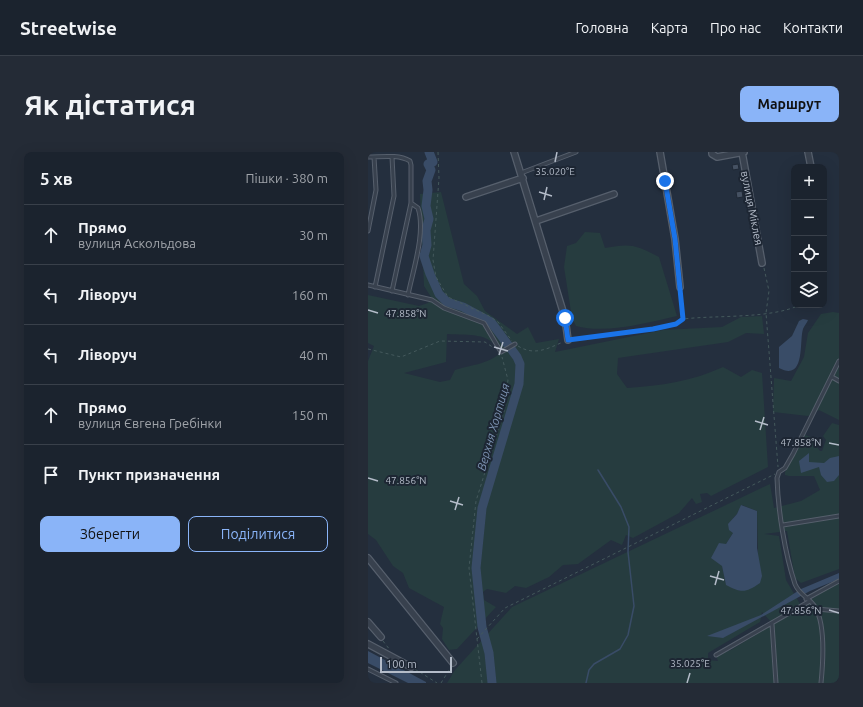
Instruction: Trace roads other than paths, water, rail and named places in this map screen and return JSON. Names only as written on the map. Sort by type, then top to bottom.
[{"type":"street","points":[[514,152],[565,318],[568,340]]},
{"type":"street","points":[[660,152],[675,239],[680,287]]},
{"type":"street","points":[[712,152],[712,154],[718,157],[745,152]]},
{"type":"street","name":"вулиця Міклея","points":[[742,152],[762,263]]},
{"type":"street","points":[[808,152],[810,164]]},
{"type":"street","points":[[466,197],[522,176]]},
{"type":"street","points":[[536,221],[614,194]]},
{"type":"street","points":[[368,558],[453,663]]},
{"type":"street","points":[[368,622],[381,637]]},
{"type":"street","points":[[368,644],[411,667]]},
{"type":"lane","points":[[522,176],[576,152]]},
{"type":"lane","points":[[374,287],[394,196],[392,156]]},
{"type":"lane","points":[[368,157],[392,156],[408,160],[411,163],[411,203],[392,291]]},
{"type":"lane","points":[[368,231],[376,190],[374,157]]},
{"type":"lane","points":[[408,295],[419,242],[420,224],[418,208],[411,203]]},
{"type":"lane","points":[[368,285],[432,300],[444,308],[484,324],[501,352],[515,344]]},
{"type":"lane","points":[[821,683],[822,637],[816,609],[796,585],[789,562],[778,485],[779,472],[789,462],[839,361]]},
{"type":"lane","points":[[832,377],[839,381]]},
{"type":"lane","points":[[783,525],[839,516]]},
{"type":"lane","points":[[716,655],[772,624],[839,581]]},
{"type":"lane","points":[[816,609],[839,611]]},
{"type":"lane","points":[[772,624],[776,683]]},
{"type":"lane","points":[[368,669],[396,683]]},
{"type":"water","points":[[803,319],[808,320],[803,329],[800,358],[797,365],[794,370],[788,371],[779,368],[779,347],[792,336],[799,321]]},
{"type":"water","points":[[809,453],[809,462],[824,463],[830,458],[839,456],[839,475],[834,481],[827,482],[821,475],[819,467],[801,473],[799,461]]},
{"type":"water","points":[[741,505],[757,511],[757,548],[762,576],[760,583],[751,589],[743,591],[726,585],[722,566],[711,558],[719,543],[726,544],[733,533],[729,530],[728,524],[737,514]]},
{"type":"water","points":[[839,573],[839,579],[810,591],[723,638],[707,636],[761,615],[801,589]]},
{"type":"water","points":[[368,651],[426,683],[408,683],[368,663]]},
{"type":"waterway","name":"Верхня Хортиця","points":[[429,152],[433,162],[428,164],[431,170],[427,181],[428,190],[426,206],[429,219],[426,230],[427,245],[424,256],[430,274],[439,294],[447,302],[463,307],[491,322],[517,357],[520,364],[519,384],[482,508],[476,568],[482,627],[489,653],[492,683]]},
{"type":"waterway","name":"Верхня Хортиця","points":[[586,683],[589,670],[594,664],[620,649],[628,635],[634,606],[628,552],[629,527],[621,507],[598,470]]}]
